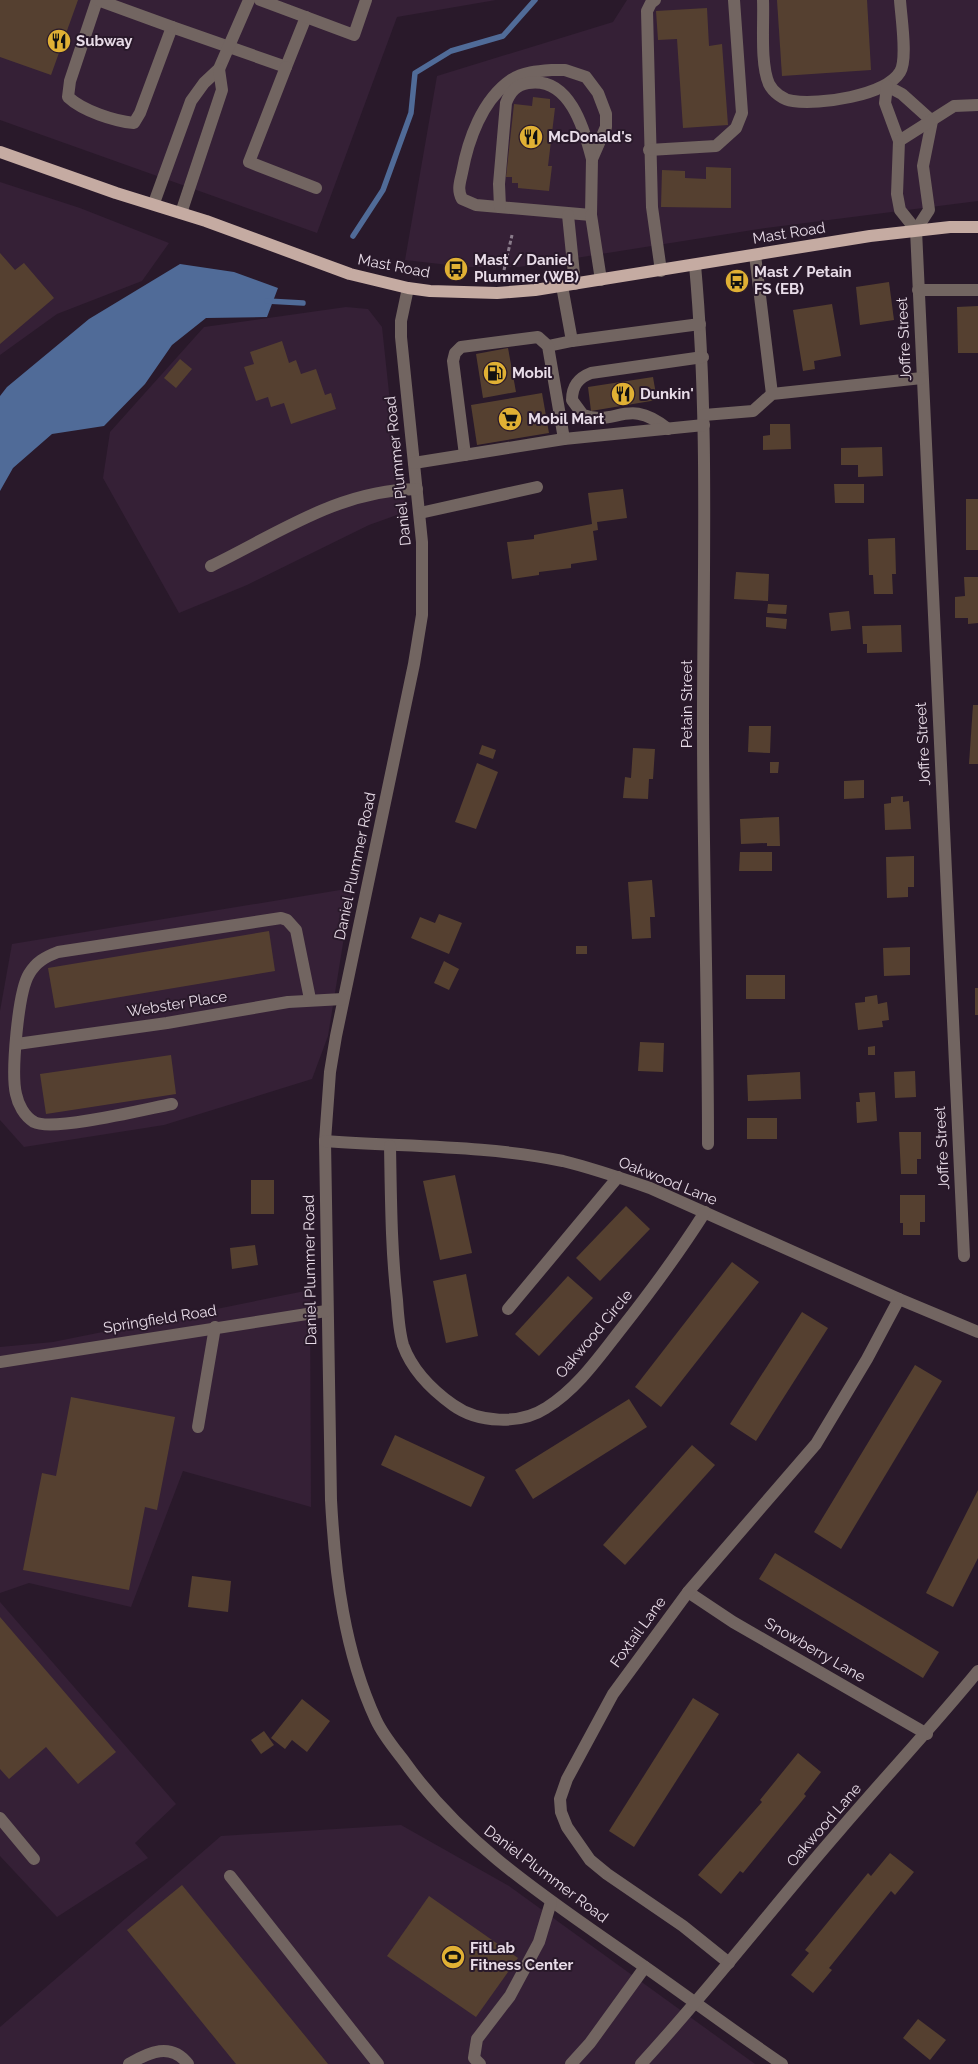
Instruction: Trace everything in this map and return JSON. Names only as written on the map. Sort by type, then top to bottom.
[{"type":"main road","name":"Mast Road","points":[[0,152],[116,193],[154,203],[333,268],[408,288],[497,293],[568,285],[916,230],[978,227]]},
{"type":"street","points":[[172,26],[140,113],[134,123],[124,122],[76,104],[68,97],[70,81],[98,0],[229,46],[286,67]]},
{"type":"street","points":[[154,203],[191,101],[204,83],[219,69],[248,0]]},
{"type":"street","points":[[260,0],[354,35],[366,0]]},
{"type":"street","points":[[656,0],[651,3],[647,11],[649,150],[652,207],[661,271]]},
{"type":"street","points":[[649,150],[716,146],[736,128],[742,113],[734,0]]},
{"type":"street","points":[[763,0],[765,72],[770,85],[779,95],[793,101],[840,98],[865,94],[887,86],[896,78],[903,65],[900,0]]},
{"type":"street","points":[[306,17],[249,162],[316,188]]},
{"type":"street","points":[[181,213],[222,90],[219,69]]},
{"type":"street","points":[[591,215],[568,215],[500,208],[467,202],[460,194],[459,187],[466,154],[478,120],[500,89],[522,75],[565,70],[586,77],[592,84],[603,103],[606,126],[592,159]]},
{"type":"street","points":[[500,208],[499,184],[506,103],[509,95],[518,86],[539,82],[549,84],[558,89],[579,118],[585,130],[592,159],[591,215],[601,280]]},
{"type":"street","points":[[887,86],[908,99],[932,121]]},
{"type":"street","points":[[887,86],[886,102],[898,141],[898,194],[900,210],[916,230],[929,210],[923,166],[932,121]]},
{"type":"street","points":[[898,141],[954,106],[978,105]]},
{"type":"street","points":[[568,215],[568,285],[572,341]]},
{"type":"street","name":"Joffre Street","points":[[916,230],[964,1256]]},
{"type":"street","points":[[755,255],[772,394]]},
{"type":"street","name":"Petain Street","points":[[695,265],[703,357],[704,420],[703,806],[708,976],[708,1144]]},
{"type":"street","name":"Daniel Plummer Road","points":[[408,288],[401,321],[401,337],[420,513],[423,569],[422,615],[414,664],[343,999],[330,1072],[325,1141],[326,1311],[333,1541],[343,1613],[360,1679],[377,1721],[414,1776],[443,1811],[474,1841],[551,1902],[782,2064]]},
{"type":"street","points":[[918,290],[978,290]]},
{"type":"street","points":[[548,346],[572,341],[700,324]]},
{"type":"street","points":[[465,455],[453,361],[455,352],[461,347],[538,337],[548,346],[564,439]]},
{"type":"street","points":[[668,429],[641,413],[622,413],[597,418],[583,415],[572,400],[574,387],[579,379],[591,374],[703,357]]},
{"type":"street","points":[[414,463],[564,439],[668,429],[753,411],[772,394],[922,378]]},
{"type":"street","points":[[420,513],[537,487]]},
{"type":"street","points":[[211,566],[332,505],[363,495],[417,489]]},
{"type":"street","points":[[172,1104],[66,1124],[44,1125],[34,1122],[19,1106],[15,1093],[21,996],[28,976],[35,964],[45,956],[58,952],[282,918],[287,920],[296,930],[310,999]]},
{"type":"street","name":"Webster Place","points":[[17,1044],[167,1023],[310,999],[343,999]]},
{"type":"street","name":"Oakwood Lane","points":[[325,1141],[390,1146],[468,1148],[517,1154],[563,1162],[618,1177],[650,1188],[899,1299],[978,1332]]},
{"type":"street","name":"Oakwood Circle","points":[[390,1146],[394,1277],[403,1345],[417,1370],[441,1397],[458,1409],[478,1417],[500,1420],[523,1417],[544,1409],[562,1397],[603,1352],[662,1276],[705,1212]]},
{"type":"street","points":[[508,1309],[618,1177]]},
{"type":"street","name":"Foxtail Lane","points":[[729,1963],[683,1926],[607,1874],[590,1860],[576,1842],[561,1812],[560,1799],[567,1779],[613,1694],[688,1592],[816,1444],[867,1359],[899,1299]]},
{"type":"street","name":"Springfield Road","points":[[0,1362],[326,1311]]},
{"type":"street","points":[[198,1426],[215,1327]]},
{"type":"street","name":"Snowberry Lane","points":[[688,1592],[733,1622],[927,1734]]},
{"type":"street","name":"Oakwood Lane","points":[[640,2064],[729,1963],[839,1831],[927,1734],[978,1671]]},
{"type":"street","points":[[0,1818],[34,1858]]},
{"type":"street","points":[[230,1876],[378,2064]]},
{"type":"street","points":[[480,2064],[474,2058],[477,2038],[510,1996],[539,1942],[551,1902]]},
{"type":"street","points":[[571,2064],[590,2043],[645,1967]]},
{"type":"street","points":[[129,2064],[149,2052],[161,2050],[174,2052],[188,2064]]},
{"type":"path","points":[[504,270],[512,235]]},
{"type":"shaded area","points":[[0,0],[496,0],[397,17],[317,233],[0,120]]},
{"type":"shaded area","points":[[627,0],[978,0],[978,201],[759,229],[519,267],[466,267],[405,260],[437,76],[613,22]]},
{"type":"shaded area","points":[[0,182],[80,208],[169,243],[142,281],[57,314],[0,355]]},
{"type":"shaded area","points":[[346,307],[368,309],[382,327],[398,477],[408,511],[369,525],[247,585],[179,613],[103,478],[110,432],[204,327]]},
{"type":"shaded area","points":[[352,888],[328,1036],[312,1079],[164,1125],[24,1147],[0,1120],[0,1011],[12,944]]},
{"type":"shaded area","points":[[310,1290],[311,1507],[183,1471],[131,1607],[29,1583],[0,1593],[0,1347],[53,1342]]},
{"type":"shaded area","points":[[0,1602],[176,1804],[135,1843],[148,1858],[57,1917],[0,1856]]},
{"type":"shaded area","points":[[401,1825],[509,1886],[755,2064],[0,2064],[0,2027],[221,1836]]},
{"type":"water","points":[[180,264],[234,272],[278,288],[267,317],[206,318],[172,345],[145,384],[104,426],[52,434],[13,468],[0,491],[0,396],[7,387],[89,319]]},
{"type":"building","points":[[0,0],[78,0],[51,75],[0,57]]},
{"type":"building","points":[[777,0],[867,0],[871,70],[782,76]]},
{"type":"building","points":[[707,8],[709,46],[722,44],[728,125],[683,128],[677,39],[658,40],[656,11]]},
{"type":"building","name":"McDonald's","points":[[533,97],[550,99],[550,108],[555,108],[548,166],[552,166],[549,191],[518,188],[518,183],[512,183],[512,177],[506,177],[514,104],[532,106]]},
{"type":"building","points":[[706,167],[731,168],[731,208],[661,207],[662,170],[685,171],[685,178],[706,179]]},
{"type":"building","points":[[0,253],[15,270],[24,263],[54,298],[0,344]]},
{"type":"building","points":[[889,282],[894,320],[860,325],[856,287]]},
{"type":"building","points":[[832,304],[841,356],[814,361],[815,369],[803,371],[793,310]]},
{"type":"building","points":[[978,306],[978,353],[958,353],[957,307]]},
{"type":"building","points":[[282,341],[289,363],[296,360],[301,374],[316,369],[325,395],[331,393],[336,409],[291,424],[284,403],[271,407],[268,397],[256,401],[244,367],[254,364],[250,352]]},
{"type":"building","points":[[508,348],[516,392],[483,398],[476,354]]},
{"type":"building","points":[[180,359],[192,369],[176,388],[164,378]]},
{"type":"building","name":"Dunkin'","points":[[653,377],[657,400],[591,411],[588,387]]},
{"type":"building","points":[[542,393],[549,433],[477,445],[471,405]]},
{"type":"building","points":[[770,424],[790,424],[791,449],[763,450],[763,436],[770,435]]},
{"type":"building","points":[[882,447],[883,476],[858,477],[858,465],[841,465],[841,448]]},
{"type":"building","points":[[834,484],[864,484],[864,503],[835,503]]},
{"type":"building","points":[[623,489],[627,518],[597,522],[598,530],[593,531],[597,560],[571,564],[571,568],[539,572],[539,575],[512,579],[507,542],[534,539],[534,535],[592,524],[588,493]]},
{"type":"building","points":[[966,499],[978,499],[978,550],[966,550]]},
{"type":"building","points":[[895,538],[896,574],[892,574],[893,594],[874,594],[873,575],[869,575],[868,539]]},
{"type":"building","points":[[736,572],[769,574],[768,601],[734,599]]},
{"type":"building","points":[[964,577],[978,577],[978,623],[968,624],[968,618],[955,618],[955,597],[965,596]]},
{"type":"building","points":[[768,604],[787,605],[786,614],[767,613]]},
{"type":"building","points":[[849,611],[851,629],[831,631],[829,613]]},
{"type":"building","points":[[766,617],[787,619],[786,629],[766,627]]},
{"type":"building","points":[[901,625],[902,652],[867,653],[867,644],[863,644],[862,626]]},
{"type":"building","points":[[973,705],[978,705],[978,764],[969,764]]},
{"type":"building","points":[[749,726],[771,726],[770,753],[748,752]]},
{"type":"building","points":[[482,745],[496,750],[493,759],[479,754]]},
{"type":"building","points":[[633,748],[655,749],[653,779],[649,779],[648,799],[623,798],[625,777],[631,778]]},
{"type":"building","points":[[770,762],[779,762],[778,773],[770,773]]},
{"type":"building","points":[[477,763],[498,772],[476,829],[455,822]]},
{"type":"building","points":[[864,780],[864,798],[844,799],[844,781]]},
{"type":"building","points":[[903,796],[903,802],[909,801],[911,829],[885,830],[884,804],[891,803],[891,797]]},
{"type":"building","points":[[779,817],[780,846],[767,846],[767,843],[741,844],[740,819]]},
{"type":"building","points":[[740,852],[772,852],[772,871],[739,871]]},
{"type":"building","points":[[914,856],[914,887],[908,887],[908,897],[887,898],[886,857]]},
{"type":"building","points":[[652,880],[655,917],[650,917],[651,938],[632,939],[628,882]]},
{"type":"building","points":[[439,914],[462,923],[449,954],[411,938],[420,917],[435,923]]},
{"type":"building","points":[[269,931],[275,971],[55,1008],[48,968]]},
{"type":"building","points":[[576,946],[587,946],[587,954],[576,954]]},
{"type":"building","points":[[910,947],[910,975],[884,976],[883,948]]},
{"type":"building","points":[[444,961],[459,969],[449,990],[434,983]]},
{"type":"building","points":[[746,975],[785,975],[785,999],[746,999]]},
{"type":"building","points":[[975,988],[978,988],[978,1015],[975,1015]]},
{"type":"building","points":[[877,995],[878,1004],[887,1002],[889,1020],[882,1021],[883,1027],[858,1030],[855,1003],[865,1002],[865,997]]},
{"type":"building","points":[[640,1042],[664,1043],[663,1072],[638,1071]]},
{"type":"building","points":[[875,1046],[875,1055],[868,1055],[868,1047]]},
{"type":"building","points":[[171,1055],[176,1094],[46,1114],[40,1074]]},
{"type":"building","points":[[915,1071],[916,1097],[895,1098],[894,1072]]},
{"type":"building","points":[[800,1072],[801,1099],[748,1101],[747,1075]]},
{"type":"building","points":[[875,1092],[877,1121],[857,1123],[856,1102],[860,1102],[859,1093]]},
{"type":"building","points":[[747,1118],[777,1118],[777,1139],[747,1139]]},
{"type":"building","points":[[899,1132],[921,1132],[921,1159],[917,1159],[917,1174],[901,1174]]},
{"type":"building","points":[[455,1175],[472,1253],[440,1260],[423,1181]]},
{"type":"building","points":[[251,1180],[274,1180],[274,1214],[251,1214]]},
{"type":"building","points":[[900,1195],[925,1195],[925,1222],[920,1222],[920,1235],[903,1235],[903,1223],[900,1223]]},
{"type":"building","points":[[626,1206],[650,1229],[600,1281],[576,1258]]},
{"type":"building","points":[[255,1245],[258,1265],[232,1269],[230,1248]]},
{"type":"building","points":[[732,1262],[759,1282],[661,1407],[635,1387]]},
{"type":"building","points":[[466,1274],[478,1336],[446,1343],[433,1281]]},
{"type":"building","points":[[568,1276],[593,1298],[539,1356],[515,1334]]},
{"type":"building","points":[[802,1312],[828,1328],[756,1441],[730,1424]]},
{"type":"building","points":[[915,1365],[942,1381],[841,1549],[814,1532]]},
{"type":"building","points":[[71,1397],[175,1417],[157,1510],[145,1507],[129,1590],[23,1570],[42,1473],[56,1476]]},
{"type":"building","points":[[629,1399],[647,1427],[533,1499],[515,1470]]},
{"type":"building","points":[[395,1435],[485,1477],[471,1507],[381,1465]]},
{"type":"building","points":[[692,1445],[715,1465],[625,1565],[603,1545]]},
{"type":"building","points":[[978,1490],[978,1558],[953,1607],[926,1593]]},
{"type":"building","points":[[775,1553],[939,1652],[923,1678],[759,1579]]},
{"type":"building","points":[[192,1576],[231,1581],[228,1612],[188,1607]]},
{"type":"building","points":[[0,1617],[116,1752],[78,1784],[46,1747],[9,1779],[0,1769]]},
{"type":"building","points":[[693,1698],[719,1714],[634,1847],[609,1831]]},
{"type":"building","points":[[302,1699],[330,1721],[307,1752],[292,1740],[285,1749],[271,1738]]},
{"type":"building","points":[[264,1731],[274,1745],[261,1754],[251,1740]]},
{"type":"building","points":[[798,1753],[821,1772],[804,1794],[806,1796],[743,1873],[740,1871],[721,1894],[698,1875],[762,1802],[760,1800]]},
{"type":"building","points":[[890,1853],[914,1872],[895,1895],[891,1891],[829,1968],[832,1970],[813,1993],[791,1975],[809,1953],[805,1950],[868,1873],[871,1876]]},
{"type":"building","points":[[182,1885],[328,2064],[236,2064],[127,1930]]},
{"type":"building","name":"FitLab Fitness Center","points":[[429,1896],[518,1958],[476,2017],[387,1956]]},
{"type":"building","points":[[918,2019],[946,2040],[930,2060],[903,2038]]},
{"type":"waterway","points":[[353,236],[383,190],[411,113],[415,73],[451,51],[503,36],[535,0]]},
{"type":"waterway","points":[[267,301],[303,303]]},
{"type":"place","name":"Subway","points":[[59,41]]},
{"type":"place","name":"McDonald's","points":[[531,137]]},
{"type":"place","name":"Mast / Daniel Plummer (WB)","points":[[456,269]]},
{"type":"place","name":"Mast / Petain FS (EB)","points":[[737,281]]},
{"type":"place","name":"Mobil","points":[[495,373]]},
{"type":"place","name":"Dunkin'","points":[[623,394]]},
{"type":"place","name":"Mobil Mart","points":[[510,419]]},
{"type":"place","name":"FitLab Fitness Center","points":[[453,1957]]}]
